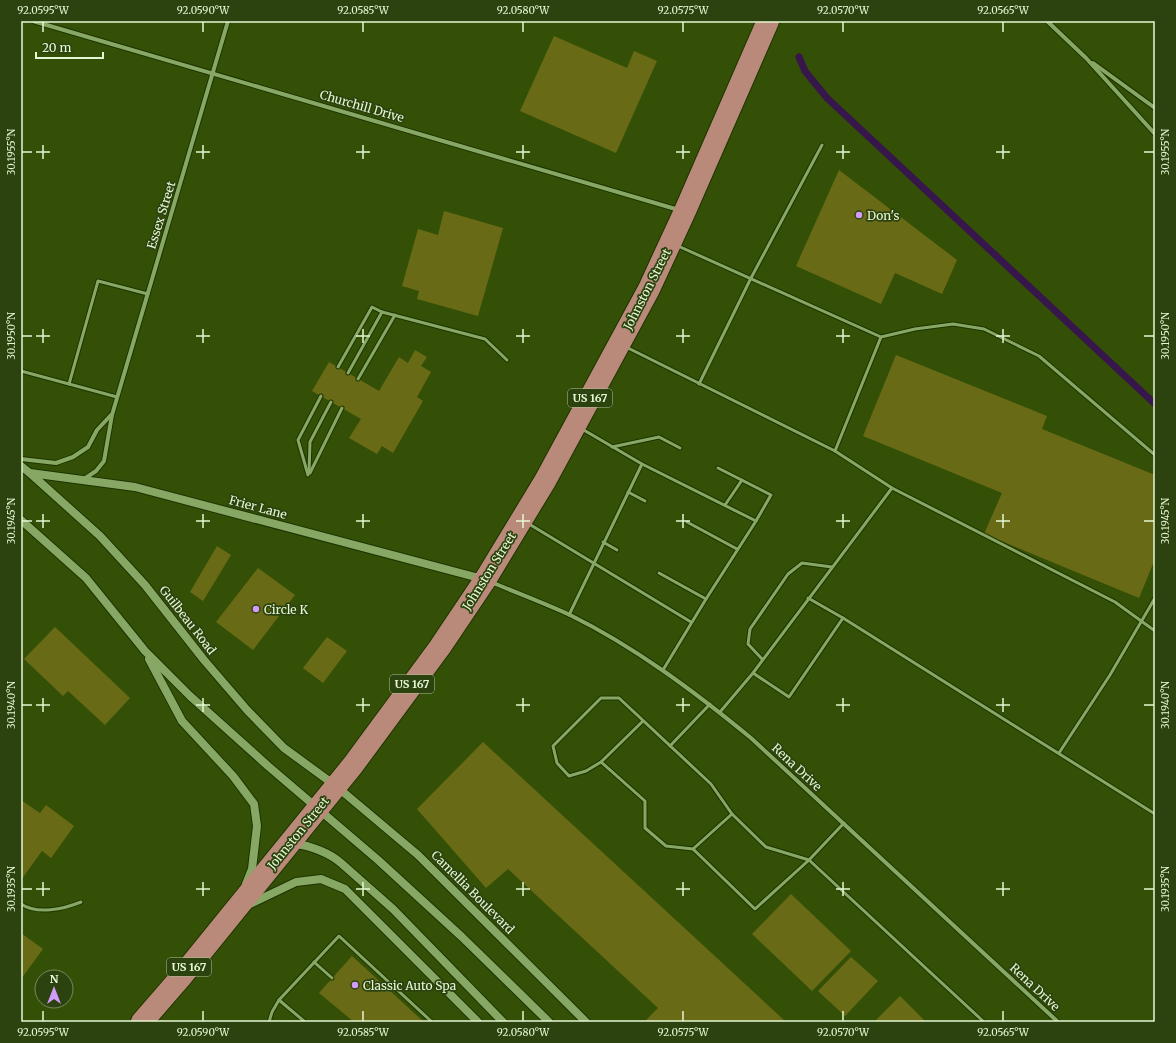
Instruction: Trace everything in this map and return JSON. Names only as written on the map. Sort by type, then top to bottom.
[{"type":"main road","name":"Johnston Street","points":[[142,1022],[319,808],[440,647],[485,580],[545,481],[649,289],[685,211],[768,21]]},
{"type":"street","name":"Churchill Drive","points":[[33,21],[685,211]]},
{"type":"street","name":"Essex Street","points":[[84,479],[96,471],[104,461],[109,441],[112,414],[214,73],[228,21]]},
{"type":"street","points":[[1047,21],[1086,58],[1155,134]]},
{"type":"street","points":[[1086,58],[1155,108]]},
{"type":"street","name":"Essex Street","points":[[21,459],[56,463],[73,457],[88,447],[97,430],[112,414]]},
{"type":"street","name":"Guilbeau Road","points":[[21,466],[100,536],[145,585],[204,660],[250,713],[284,748],[336,786]]},
{"type":"street","name":"Frier Lane","points":[[21,473],[84,479],[135,487],[485,580]]},
{"type":"street","points":[[21,520],[86,578],[145,651],[190,696],[268,766],[319,808],[462,937],[550,1022]]},
{"type":"street","name":"Rena Drive","points":[[485,580],[569,615],[663,670],[710,704],[751,738],[1058,1022]]},
{"type":"street","points":[[145,651],[182,721],[233,776],[254,804],[258,826],[252,869],[234,911]]},
{"type":"street","name":"Camellia Boulevard","points":[[336,786],[418,855],[586,1022]]},
{"type":"street","points":[[290,843],[311,846],[334,856],[393,909],[503,1022]]},
{"type":"street","points":[[234,911],[296,882],[321,880],[345,889],[478,1022]]},
{"type":"lane","points":[[700,384],[751,278],[822,145]]},
{"type":"lane","points":[[670,242],[881,338],[915,329],[952,324],[984,329],[1039,356],[1155,455]]},
{"type":"lane","points":[[69,384],[98,281],[148,294]]},
{"type":"lane","points":[[338,367],[372,306],[382,312],[485,339],[507,360]]},
{"type":"lane","points":[[348,373],[382,312]]},
{"type":"lane","points":[[358,379],[395,315]]},
{"type":"lane","points":[[835,451],[881,338]]},
{"type":"lane","points":[[619,344],[835,451],[892,488],[1115,602],[1155,631]]},
{"type":"lane","points":[[21,371],[117,397]]},
{"type":"lane","points":[[308,475],[298,440],[321,396]]},
{"type":"lane","points":[[308,475],[310,442],[332,402]]},
{"type":"lane","points":[[308,475],[342,408]]},
{"type":"lane","points":[[575,426],[642,464],[756,521]]},
{"type":"lane","points":[[612,447],[659,437],[680,448]]},
{"type":"lane","points":[[569,615],[592,564],[642,464]]},
{"type":"lane","points":[[663,670],[771,495],[718,468]]},
{"type":"lane","points":[[725,505],[742,480]]},
{"type":"lane","points":[[720,712],[753,673],[762,659],[892,488]]},
{"type":"lane","points":[[628,492],[645,501]]},
{"type":"lane","points":[[521,520],[592,564],[692,622]]},
{"type":"lane","points":[[687,522],[737,549]]},
{"type":"lane","points":[[603,542],[617,550]]},
{"type":"lane","points":[[762,659],[748,644],[750,629],[788,574],[802,563],[832,567]]},
{"type":"lane","points":[[659,574],[706,599]]},
{"type":"lane","points":[[808,598],[843,618],[1155,814]]},
{"type":"lane","points":[[1058,753],[1110,675],[1140,620],[1155,598]]},
{"type":"lane","points":[[753,673],[790,697],[843,618]]},
{"type":"lane","points":[[643,721],[601,762],[586,772],[569,776],[557,763],[553,746],[601,698],[619,698],[711,784],[732,814],[766,847],[809,860],[984,1022]]},
{"type":"lane","points":[[670,746],[710,704]]},
{"type":"lane","points":[[601,762],[645,801],[645,828],[666,846],[693,848],[755,909],[809,860],[844,823]]},
{"type":"lane","points":[[693,848],[732,814]]},
{"type":"lane","points":[[21,904],[28,909],[64,909],[81,902]]},
{"type":"lane","points":[[269,1022],[272,1012],[279,1000],[338,936],[432,1022]]},
{"type":"lane","points":[[314,962],[332,978]]},
{"type":"lane","points":[[279,1000],[305,1022]]},
{"type":"building","points":[[554,36],[627,68],[634,51],[657,61],[616,153],[520,111]]},
{"type":"building","name":"Don's","points":[[839,170],[957,260],[942,294],[895,273],[881,304],[796,266]]},
{"type":"building","points":[[444,211],[503,228],[478,316],[417,299],[419,291],[402,286],[418,229],[438,235]]},
{"type":"building","points":[[415,350],[427,357],[421,366],[431,372],[417,397],[423,401],[393,453],[382,446],[377,454],[349,438],[361,419],[312,391],[329,362],[379,391],[399,357],[408,363]]},
{"type":"building","points":[[896,355],[1047,416],[1042,429],[1155,475],[1155,559],[1139,598],[984,534],[1002,493],[863,436]]},
{"type":"building","points":[[217,546],[231,555],[203,601],[190,592]]},
{"type":"building","name":"Circle K","points":[[258,568],[295,595],[253,650],[216,622]]},
{"type":"building","points":[[55,627],[130,698],[105,725],[68,691],[63,696],[24,659]]},
{"type":"building","points":[[327,637],[347,651],[323,683],[303,668]]},
{"type":"building","points":[[483,742],[785,1021],[644,1022],[658,1008],[508,869],[486,888],[417,809]]},
{"type":"building","points":[[21,800],[40,813],[46,805],[74,826],[51,858],[42,851],[21,880]]},
{"type":"building","points":[[791,894],[851,951],[812,991],[752,934]]},
{"type":"building","points":[[21,933],[43,949],[21,979]]},
{"type":"building","name":"Classic Auto Spa","points":[[352,956],[424,1022],[354,1022],[319,993]]},
{"type":"building","points":[[851,957],[878,981],[845,1016],[818,991]]},
{"type":"building","points":[[900,996],[926,1022],[874,1022]]},
{"type":"waterway","points":[[799,57],[805,71],[827,98],[1155,404]]},
{"type":"place","name":"Don's","points":[[859,215]]},
{"type":"place","name":"Circle K","points":[[256,609]]},
{"type":"place","name":"Classic Auto Spa","points":[[355,985]]}]
